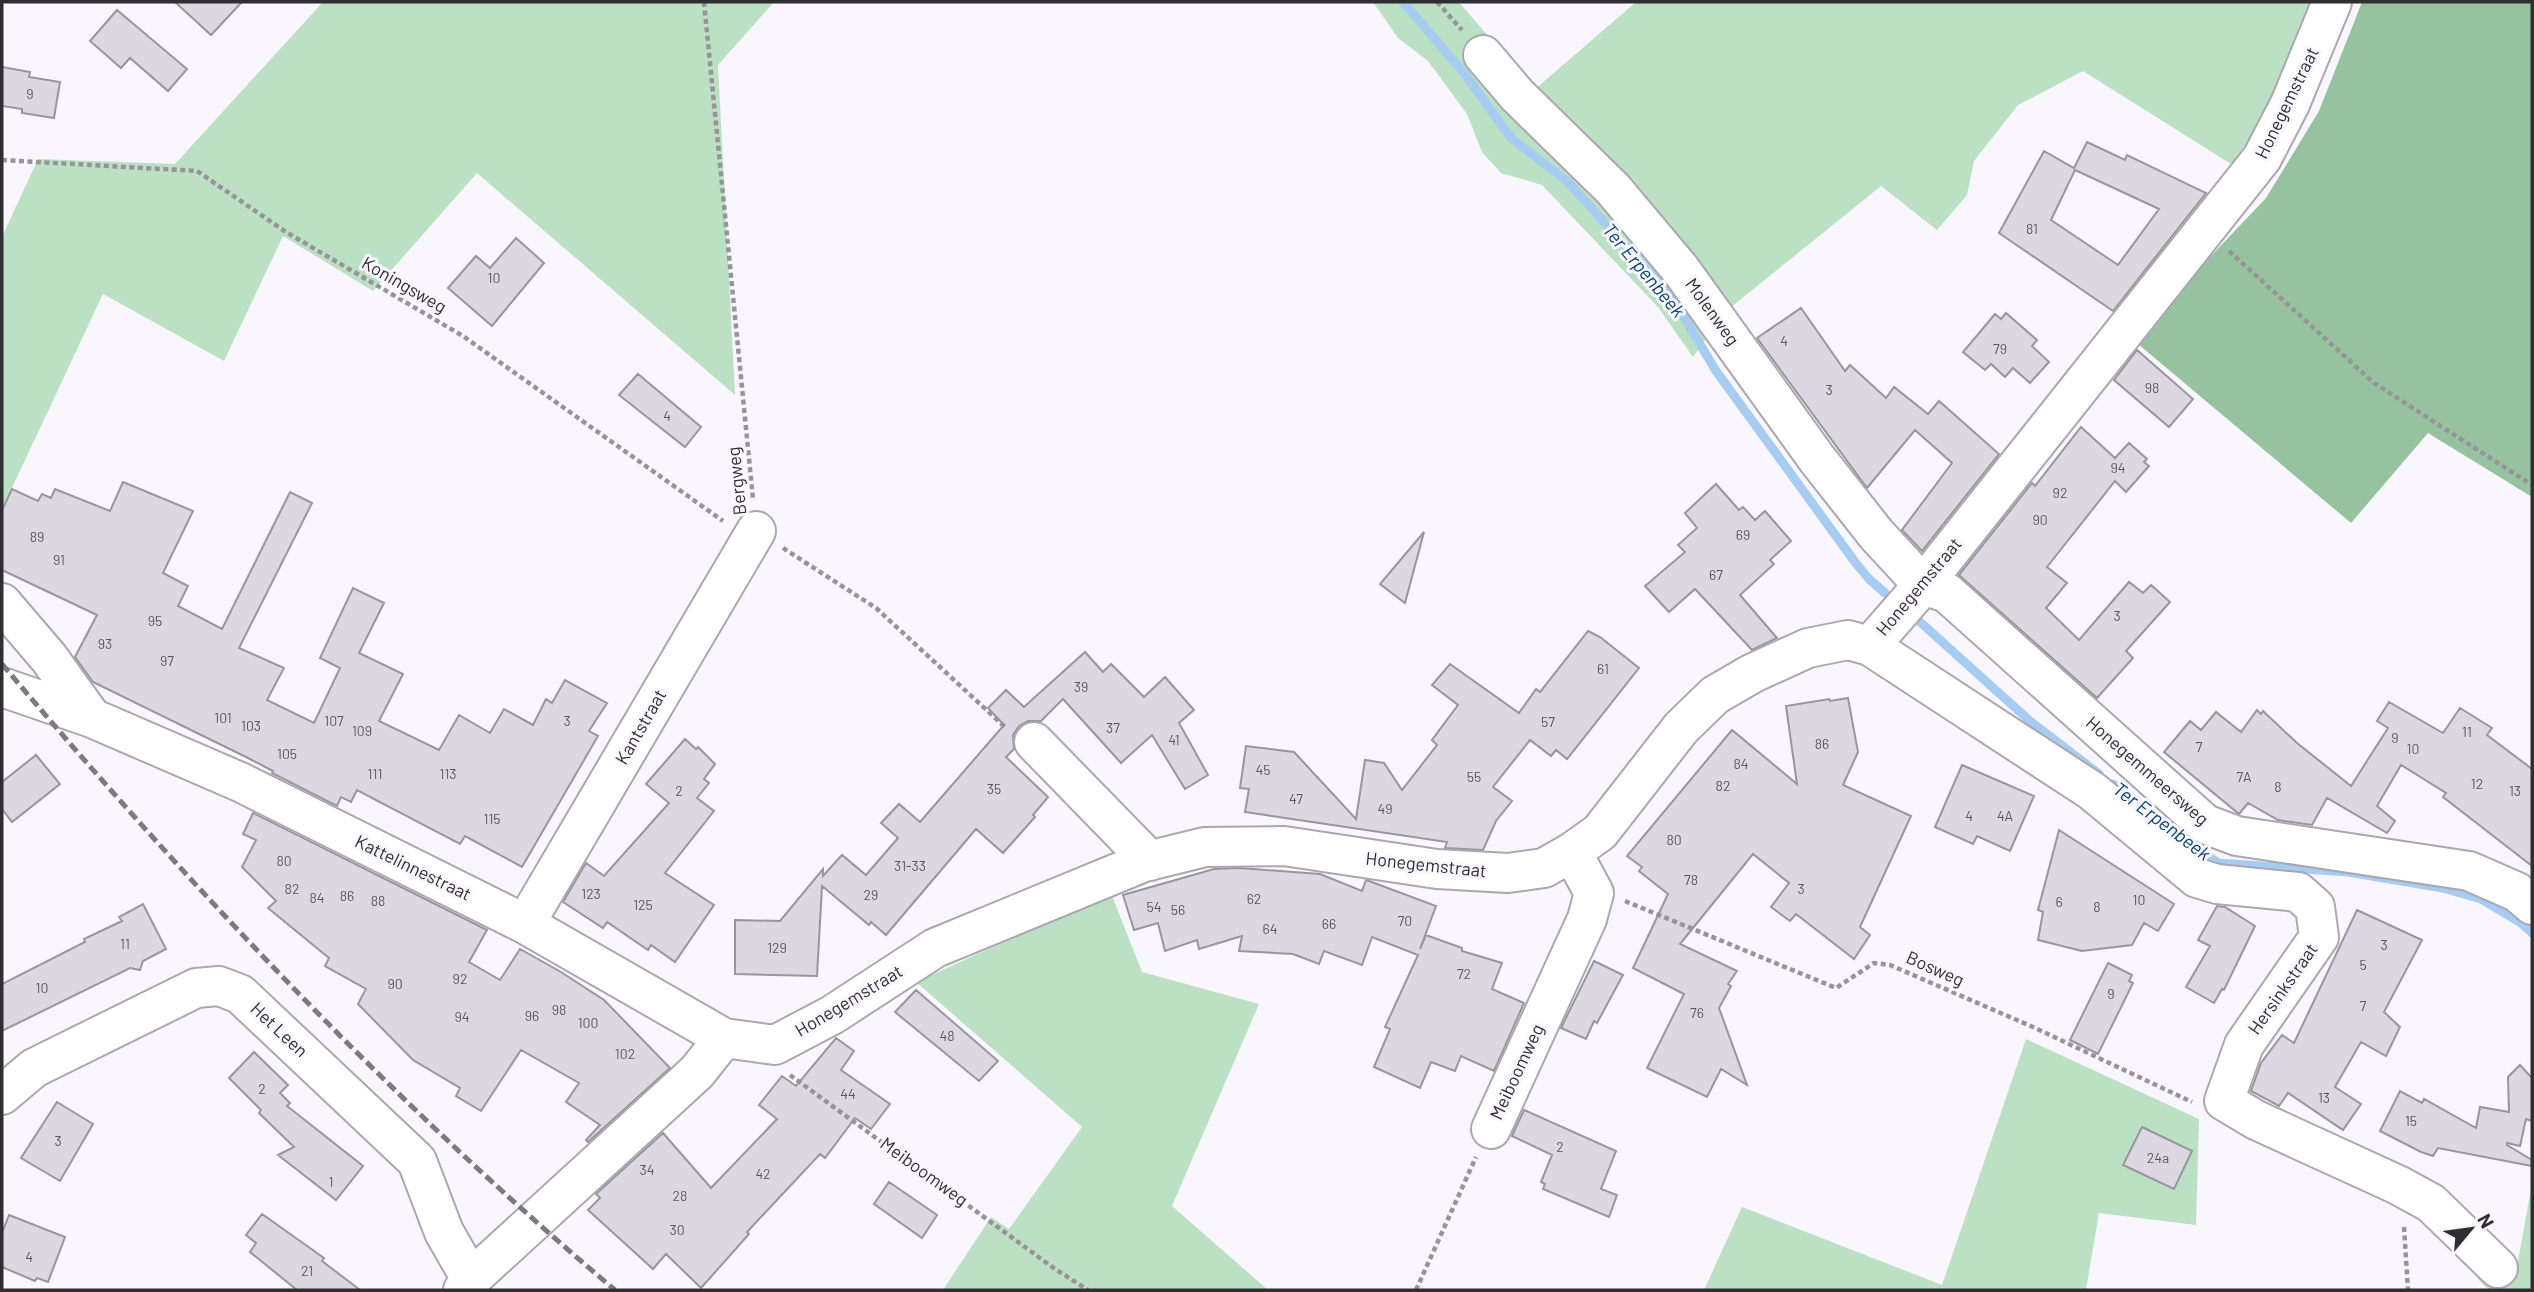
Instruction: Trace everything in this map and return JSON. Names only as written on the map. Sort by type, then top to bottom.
[{"type":"street","name":"Honegemstraat","points":[[724,1038],[775,1045],[832,1015],[935,948],[1150,861],[1205,847],[1284,846],[1437,869],[1508,873],[1544,868],[1572,852],[1600,832],[1681,728],[1715,695],[1753,673],[1808,648],[1848,640],[1870,646],[1923,585],[2262,159],[2290,104],[2332,2]]},
{"type":"street","name":"Molenweg","points":[[1483,55],[1517,95],[1613,189],[1673,260],[1817,459],[1876,534],[1923,585]]},
{"type":"street","name":"Kantstraat","points":[[525,923],[756,531]]},
{"type":"street","name":"Honegemmeersweg","points":[[1923,585],[1947,593],[2205,824],[2237,836],[2469,871],[2517,892],[2532,905]]},
{"type":"street","points":[[2,603],[49,658],[92,718]]},
{"type":"street","name":"Hersinkstraat","points":[[1870,646],[2092,791],[2197,878],[2217,884],[2298,892],[2315,907],[2319,937],[2244,1045],[2224,1101]]},
{"type":"street","name":"Kattelinnestraat","points":[[2,687],[92,718],[240,782],[525,923],[724,1038]]},
{"type":"street","points":[[1024,739],[1150,861]]},
{"type":"street","points":[[1572,852],[1594,893]]},
{"type":"street","name":"Meiboomweg","points":[[1492,1129],[1587,919],[1594,893]]},
{"type":"street","name":"Het Leen","points":[[2,1095],[34,1068],[195,988],[219,986],[240,994],[417,1161],[443,1232],[467,1285]]},
{"type":"street","points":[[467,1285],[697,1072],[724,1038]]},
{"type":"street","points":[[2224,1101],[2256,1120],[2398,1185],[2431,1203],[2498,1268]]},
{"type":"path","name":"Bergweg","points":[[704,2],[756,531],[876,608],[1024,739]]},
{"type":"path","name":"Koningsweg","points":[[2,160],[197,171],[286,232],[463,336],[736,530],[756,531]]},
{"type":"path","points":[[2206,229],[2374,383],[2532,485]]},
{"type":"path","name":"Bosweg","points":[[1594,893],[1613,896],[1836,988],[1874,963],[1891,965],[2033,1027],[2208,1109],[2224,1101]]},
{"type":"path","name":"Meiboomweg","points":[[775,1045],[780,1068],[1055,1269],[1088,1290]]},
{"type":"path","name":"Meiboomweg","points":[[1416,1290],[1478,1152],[1492,1129]]},
{"type":"path","points":[[2398,1185],[2404,1217],[2408,1290]]},
{"type":"green space","points":[[323,2],[774,2],[718,65],[735,395],[477,173],[373,291],[283,236],[224,361],[103,294],[2,509],[2,237],[38,159],[175,164]]},
{"type":"green space","points":[[1373,2],[1459,2],[1534,90],[1636,2],[2311,2],[2264,120],[2231,164],[2083,71],[2018,105],[1974,161],[1967,195],[1937,230],[1881,186],[1725,312],[1693,357],[1658,307],[1542,185],[1501,173],[1482,152],[1467,114],[1428,61],[1398,38]]},
{"type":"green space","points":[[2362,2],[2532,2],[2532,497],[2428,433],[2351,523],[2138,344],[2208,259],[2266,198],[2319,111]]},
{"type":"green space","points":[[1111,893],[1142,972],[1259,1004],[1172,1206],[1268,1290],[943,1290],[991,1217],[1009,1229],[1082,1127],[916,982]]},
{"type":"green space","points":[[2026,1039],[2199,1119],[2196,1225],[2099,1213],[2086,1290],[1704,1290],[1742,1207],[1942,1285]]},
{"type":"green space","points":[[2532,1184],[2532,1290],[2489,1290],[2477,1278],[2517,1266]]},
{"type":"building","points":[[175,2],[242,2],[211,35]]},
{"type":"building","points":[[117,10],[187,69],[168,91],[130,58],[121,68],[90,41]]},
{"type":"building","points":[[2,67],[30,72],[29,77],[60,82],[54,118],[22,113],[22,109],[2,106]]},
{"type":"building","points":[[2087,142],[2125,160],[2127,155],[2206,193],[2113,311],[1999,233],[2044,151],[2074,168]],"holes":[[[2075,170],[2159,209],[2118,265],[2051,220]]]},
{"type":"building","points":[[516,238],[544,263],[492,326],[448,288],[476,256],[490,268]]},
{"type":"building","points":[[1801,308],[1845,371],[1850,365],[1886,398],[1894,387],[1928,414],[1939,401],[1999,454],[1922,551],[1902,530],[1952,463],[1915,430],[1867,488],[1757,338]]},
{"type":"building","points":[[2006,313],[2037,340],[2032,346],[2049,362],[2030,383],[2013,368],[2005,377],[1991,364],[1985,370],[1963,352],[1995,314],[2001,319]]},
{"type":"building","points":[[2137,350],[2193,399],[2169,427],[2114,380]]},
{"type":"building","points":[[638,374],[701,427],[685,447],[619,395]]},
{"type":"building","points":[[2081,427],[2115,458],[2129,443],[2147,459],[2144,462],[2149,466],[2126,492],[2115,481],[2047,567],[2067,583],[2046,608],[2079,640],[2129,582],[2143,593],[2151,585],[2170,602],[2126,651],[2133,658],[2097,698],[1959,575],[2032,483],[2035,486]]},
{"type":"building","points":[[123,482],[193,511],[163,573],[188,586],[178,606],[222,629],[290,492],[312,503],[239,648],[284,668],[267,700],[314,723],[340,668],[320,658],[353,588],[384,603],[359,653],[403,674],[379,721],[439,750],[459,715],[490,733],[504,709],[533,725],[546,699],[552,703],[565,680],[607,703],[589,731],[598,736],[522,867],[465,836],[460,844],[357,790],[351,802],[341,797],[337,806],[246,757],[93,682],[75,657],[97,615],[2,570],[2,510],[12,489],[38,501],[42,494],[51,498],[55,489],[110,511]]},
{"type":"building","points":[[1716,484],[1739,510],[1743,507],[1755,520],[1765,511],[1791,541],[1770,560],[1774,564],[1740,595],[1777,638],[1752,650],[1695,589],[1669,612],[1645,586],[1685,552],[1678,545],[1697,528],[1685,513]]},
{"type":"building","points":[[1424,532],[1405,603],[1380,584]]},
{"type":"building","points":[[1588,631],[1600,637],[1639,668],[1567,759],[1556,750],[1551,756],[1530,740],[1493,787],[1512,801],[1496,821],[1483,850],[1445,848],[1447,842],[1245,812],[1249,789],[1240,788],[1246,746],[1294,752],[1356,819],[1365,760],[1384,763],[1402,790],[1437,745],[1432,740],[1458,705],[1432,685],[1450,664],[1519,713],[1536,689],[1540,692]]},
{"type":"building","points":[[1085,652],[1103,672],[1111,664],[1144,697],[1165,677],[1194,710],[1179,723],[1208,775],[1185,789],[1152,735],[1121,763],[1063,699],[1041,721],[1028,721],[1019,726],[1013,735],[1014,749],[1006,757],[1048,797],[1033,815],[1035,817],[1003,853],[976,829],[886,935],[871,922],[869,925],[822,886],[817,976],[735,974],[735,920],[780,921],[823,869],[823,876],[842,855],[866,875],[898,838],[881,823],[899,804],[920,822],[1004,725],[988,708],[1006,690],[1024,707]]},
{"type":"building","points":[[1848,698],[1858,752],[1843,785],[1911,816],[1860,927],[1870,935],[1854,959],[1796,914],[1790,921],[1771,907],[1789,883],[1753,854],[1680,944],[1737,971],[1728,984],[1731,986],[1719,1008],[1747,1085],[1721,1069],[1707,1097],[1647,1068],[1684,994],[1633,968],[1668,894],[1639,871],[1642,867],[1627,856],[1732,730],[1797,784],[1786,706]]},
{"type":"building","points":[[2389,702],[2443,733],[2460,708],[2492,728],[2487,735],[2532,769],[2532,866],[2443,797],[2446,793],[2401,765],[2377,806],[2395,821],[2387,833],[2327,798],[2312,825],[2278,820],[2248,803],[2239,814],[2164,752],[2190,721],[2201,730],[2216,712],[2241,732],[2257,710],[2261,714],[2263,711],[2297,743],[2351,786],[2388,728],[2377,721]]},
{"type":"building","points":[[685,739],[696,749],[698,747],[715,764],[704,779],[709,783],[697,798],[714,811],[665,873],[714,905],[675,962],[651,945],[648,950],[607,922],[603,928],[563,902],[586,863],[604,876],[669,803],[646,784]]},
{"type":"building","points":[[36,755],[60,784],[12,822],[2,809],[2,782]]},
{"type":"building","points":[[1962,765],[2034,796],[2010,851],[1977,836],[1973,844],[1935,827]]},
{"type":"building","points":[[253,813],[487,930],[469,962],[500,980],[520,949],[561,972],[604,1000],[670,1068],[588,1142],[586,1140],[600,1125],[566,1102],[579,1083],[521,1050],[481,1111],[456,1096],[460,1088],[413,1060],[358,1004],[366,989],[325,966],[329,958],[268,908],[276,901],[242,867],[256,840],[243,834]]},
{"type":"building","points":[[2059,830],[2174,904],[2158,931],[2144,923],[2132,945],[2082,951],[2038,940],[2043,912],[2038,910]]},
{"type":"building","points":[[1240,868],[1320,874],[1362,891],[1366,880],[1436,906],[1420,949],[1426,935],[1462,948],[1462,951],[1502,963],[1492,989],[1524,1003],[1494,1071],[1461,1056],[1455,1071],[1431,1062],[1420,1088],[1374,1067],[1390,1029],[1385,1027],[1418,955],[1372,937],[1362,965],[1324,951],[1319,964],[1293,954],[1239,951],[1242,936],[1199,949],[1197,940],[1165,951],[1158,923],[1134,930],[1123,895],[1214,869]]},
{"type":"building","points":[[143,904],[166,949],[143,961],[140,970],[130,968],[2,1031],[2,984],[85,942],[84,939],[122,921],[119,917]]},
{"type":"building","points":[[2217,906],[2225,907],[2255,926],[2224,990],[2222,989],[2214,1003],[2186,987],[2210,946],[2198,940]]},
{"type":"building","points":[[2357,910],[2422,940],[2384,1012],[2400,1027],[2386,1056],[2361,1042],[2335,1087],[2361,1104],[2343,1130],[2288,1093],[2279,1106],[2251,1091],[2261,1063],[2282,1035],[2294,1043]]},
{"type":"building","points":[[1594,961],[1623,975],[1586,1039],[1561,1028]]},
{"type":"building","points":[[2108,963],[2132,975],[2129,981],[2133,983],[2098,1054],[2070,1040]]},
{"type":"building","points":[[916,990],[998,1061],[979,1081],[895,1012]]},
{"type":"building","points":[[836,1038],[854,1051],[841,1070],[890,1104],[871,1129],[855,1118],[825,1158],[820,1154],[747,1232],[749,1234],[701,1288],[666,1254],[653,1269],[588,1210],[600,1198],[596,1194],[663,1133],[711,1188],[777,1119],[759,1105],[782,1076],[796,1086]]},
{"type":"building","points":[[254,1052],[288,1085],[280,1093],[290,1103],[287,1106],[363,1166],[336,1200],[278,1155],[294,1147],[259,1113],[261,1110],[229,1078]]},
{"type":"building","points":[[2520,1065],[2532,1078],[2532,1121],[2526,1119],[2520,1146],[2507,1145],[2532,1160],[2532,1166],[2438,1148],[2433,1156],[2380,1131],[2400,1091],[2422,1103],[2424,1099],[2476,1128],[2480,1107],[2509,1112],[2508,1077]]},
{"type":"building","points":[[57,1102],[93,1124],[60,1181],[21,1158]]},
{"type":"building","points":[[1524,1110],[1616,1151],[1601,1189],[1617,1195],[1609,1217],[1543,1189],[1545,1184],[1541,1182],[1552,1155],[1512,1136]]},
{"type":"building","points":[[2142,1127],[2192,1151],[2174,1189],[2123,1165]]},
{"type":"building","points":[[889,1182],[937,1215],[922,1238],[874,1204]]},
{"type":"building","points":[[262,1214],[324,1258],[322,1261],[360,1290],[297,1290],[250,1252],[256,1243],[246,1235]]},
{"type":"building","points":[[9,1215],[65,1237],[48,1282],[37,1278],[35,1281],[2,1267],[2,1233]]},
{"type":"waterway","name":"Ter Erpenbeek","points":[[1403,2],[1464,73],[1511,138],[1568,182],[1673,299],[1716,371],[1855,562],[1885,593]]},
{"type":"waterway","name":"Ter Erpenbeek","points":[[1919,621],[2030,721],[2099,774]]},
{"type":"waterway","name":"Ter Erpenbeek","points":[[2113,784],[2218,863],[2348,872],[2443,888],[2481,899],[2521,923],[2532,933]]},
{"type":"railway","points":[[2,664],[146,830],[295,990],[451,1144],[615,1290]]}]
